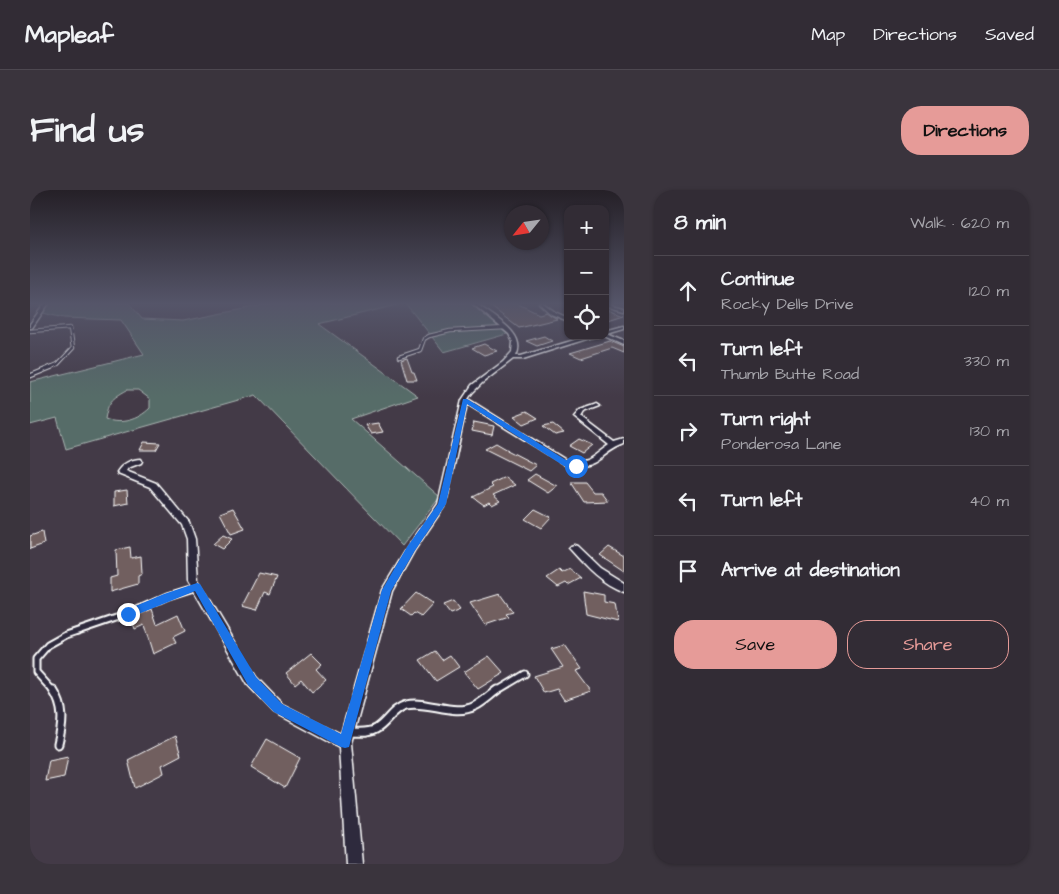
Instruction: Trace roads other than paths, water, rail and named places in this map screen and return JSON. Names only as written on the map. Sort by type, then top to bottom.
[{"type":"street","points":[[354,864],[346,737],[387,590],[410,549],[442,504],[465,400],[477,383],[512,357],[516,350],[515,338],[511,334]]},
{"type":"street","points":[[609,336],[624,343]]},
{"type":"street","points":[[512,357],[522,358],[581,340]]},
{"type":"street","points":[[465,400],[567,464],[584,466],[591,463],[613,445],[624,440]]},
{"type":"street","points":[[597,406],[582,411],[577,417],[582,423],[613,445]]},
{"type":"street","points":[[138,461],[125,466],[121,472],[152,485],[186,524],[190,538],[193,580],[252,681],[278,708],[346,737]]},
{"type":"street","points":[[574,548],[590,567],[624,588]]},
{"type":"lane","points":[[30,376],[58,364],[73,348],[71,334]]},
{"type":"lane","points":[[399,357],[417,352],[420,350],[422,341],[425,338],[435,334]]},
{"type":"lane","points":[[58,744],[64,718],[58,698],[46,680],[36,672],[36,659],[48,645],[66,635],[128,614],[168,596],[197,587]]},
{"type":"lane","points":[[346,737],[377,729],[403,706],[413,704],[462,710],[474,707],[504,685],[526,674]]}]
